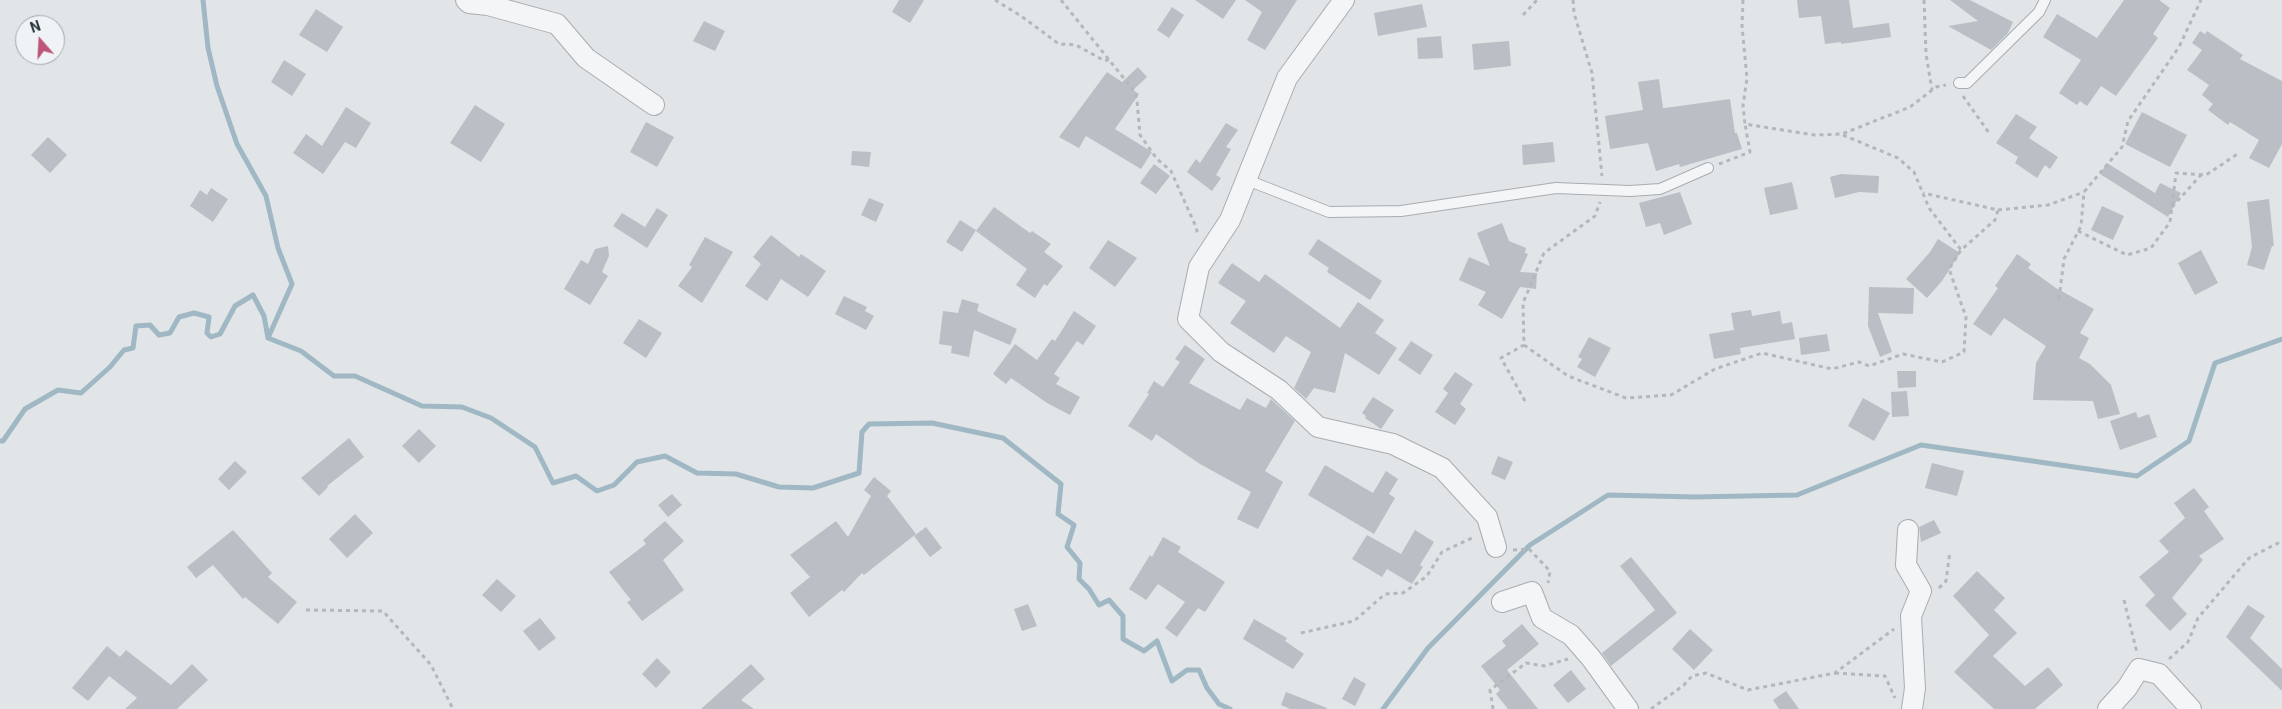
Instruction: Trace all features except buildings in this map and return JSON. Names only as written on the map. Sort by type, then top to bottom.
[{"type":"street","points":[[466,0],[469,3],[488,5],[558,24],[586,58],[654,105]]},
{"type":"street","points":[[1344,0],[1287,78],[1230,220],[1199,267],[1188,319],[1221,352],[1279,390],[1318,427],[1393,444],[1442,468],[1487,517],[1496,547]]},
{"type":"street","points":[[1904,705],[1915,688],[1911,616],[1921,590],[1906,565],[1908,530]]},
{"type":"street","points":[[1502,602],[1532,592],[1542,618],[1571,635],[1628,709]]},
{"type":"street","points":[[2108,709],[2127,688],[2139,669],[2159,674],[2191,709]]},
{"type":"lane","points":[[1959,83],[1968,83],[2040,12],[2045,0]]},
{"type":"lane","points":[[1247,180],[1329,212],[1402,211],[1556,188],[1660,190],[1708,168]]},
{"type":"path","points":[[995,0],[1021,16],[1058,44],[1076,45],[1105,61],[1110,59]]},
{"type":"path","points":[[1061,0],[1134,91],[1137,100],[1140,135],[1157,159],[1171,171],[1196,227],[1203,262]]},
{"type":"path","points":[[1523,15],[1537,0]]},
{"type":"path","points":[[1524,344],[1522,303],[1544,253],[1595,216],[1604,190],[1592,73],[1574,13],[1573,0]]},
{"type":"path","points":[[1708,168],[1750,152],[1743,106],[1747,78],[1742,26],[1743,0]]},
{"type":"path","points":[[1924,0],[1926,54],[1932,90]]},
{"type":"path","points":[[1923,193],[1998,210],[2048,205],[2084,192],[2122,147],[2128,121],[2179,47],[2201,0]]},
{"type":"path","points":[[1745,124],[1814,135],[1842,134],[1910,107],[1936,87],[1959,83],[1964,100],[1989,133]]},
{"type":"path","points":[[1842,134],[1898,158],[1914,172],[1929,208],[1962,250]]},
{"type":"path","points":[[2078,231],[2127,255],[2151,248],[2170,222],[2176,173],[2206,175],[2239,153]]},
{"type":"path","points":[[2172,208],[2202,175]]},
{"type":"path","points":[[2059,298],[2064,258],[2081,226],[2084,192]]},
{"type":"path","points":[[1524,344],[1568,376],[1626,398],[1671,395],[1715,369],[1762,353],[1832,369],[1859,362],[1870,366],[1903,354],[1942,362],[1964,352],[1966,317],[1949,269],[1962,250],[1996,220],[1998,210]]},
{"type":"path","points":[[1524,344],[1501,358],[1525,401]]},
{"type":"path","points":[[1300,633],[1354,621],[1385,594],[1403,593],[1427,576],[1442,552],[1476,536],[1503,551],[1529,549],[1550,571],[1548,584],[1532,592]]},
{"type":"path","points":[[2159,674],[2170,659],[2188,642],[2198,618],[2249,558],[2282,541]]},
{"type":"path","points":[[1932,595],[1946,581],[1950,550]]},
{"type":"path","points":[[2124,600],[2137,652],[2139,669]]},
{"type":"path","points":[[306,610],[384,611],[431,665],[452,709]]},
{"type":"path","points":[[1834,672],[1911,616]]},
{"type":"path","points":[[1493,709],[1490,690],[1526,663],[1544,666],[1587,654]]},
{"type":"path","points":[[1651,709],[1684,685],[1692,676],[1706,672],[1748,690],[1834,672],[1885,676],[1904,705]]},
{"type":"waterway","points":[[203,0],[208,48],[217,86],[237,144],[266,196],[278,248],[292,284],[268,338]]},
{"type":"waterway","points":[[0,441],[3,441],[25,409],[58,390],[81,393],[110,367],[124,350],[133,348],[136,326],[150,325],[159,335],[170,333],[179,317],[194,313],[209,317],[207,333],[211,337],[220,334],[235,306],[253,295],[264,316],[268,338],[301,351],[334,376],[355,376],[422,406],[462,407],[491,418],[535,447],[553,483],[576,476],[597,491],[614,485],[637,462],[665,456],[697,473],[736,474],[779,487],[813,488],[859,473],[862,432],[869,424],[932,423],[1003,438],[1061,484],[1058,514],[1074,525],[1067,547],[1080,563],[1079,579],[1089,589],[1099,605],[1109,600],[1123,616],[1123,639],[1144,651],[1157,641],[1172,681],[1187,670],[1199,670],[1207,688],[1219,704],[1230,709]]},
{"type":"waterway","points":[[1383,709],[1428,648],[1530,545],[1608,495],[1694,497],[1797,495],[1921,445],[2137,476],[2189,441],[2215,363],[2282,339]]}]
